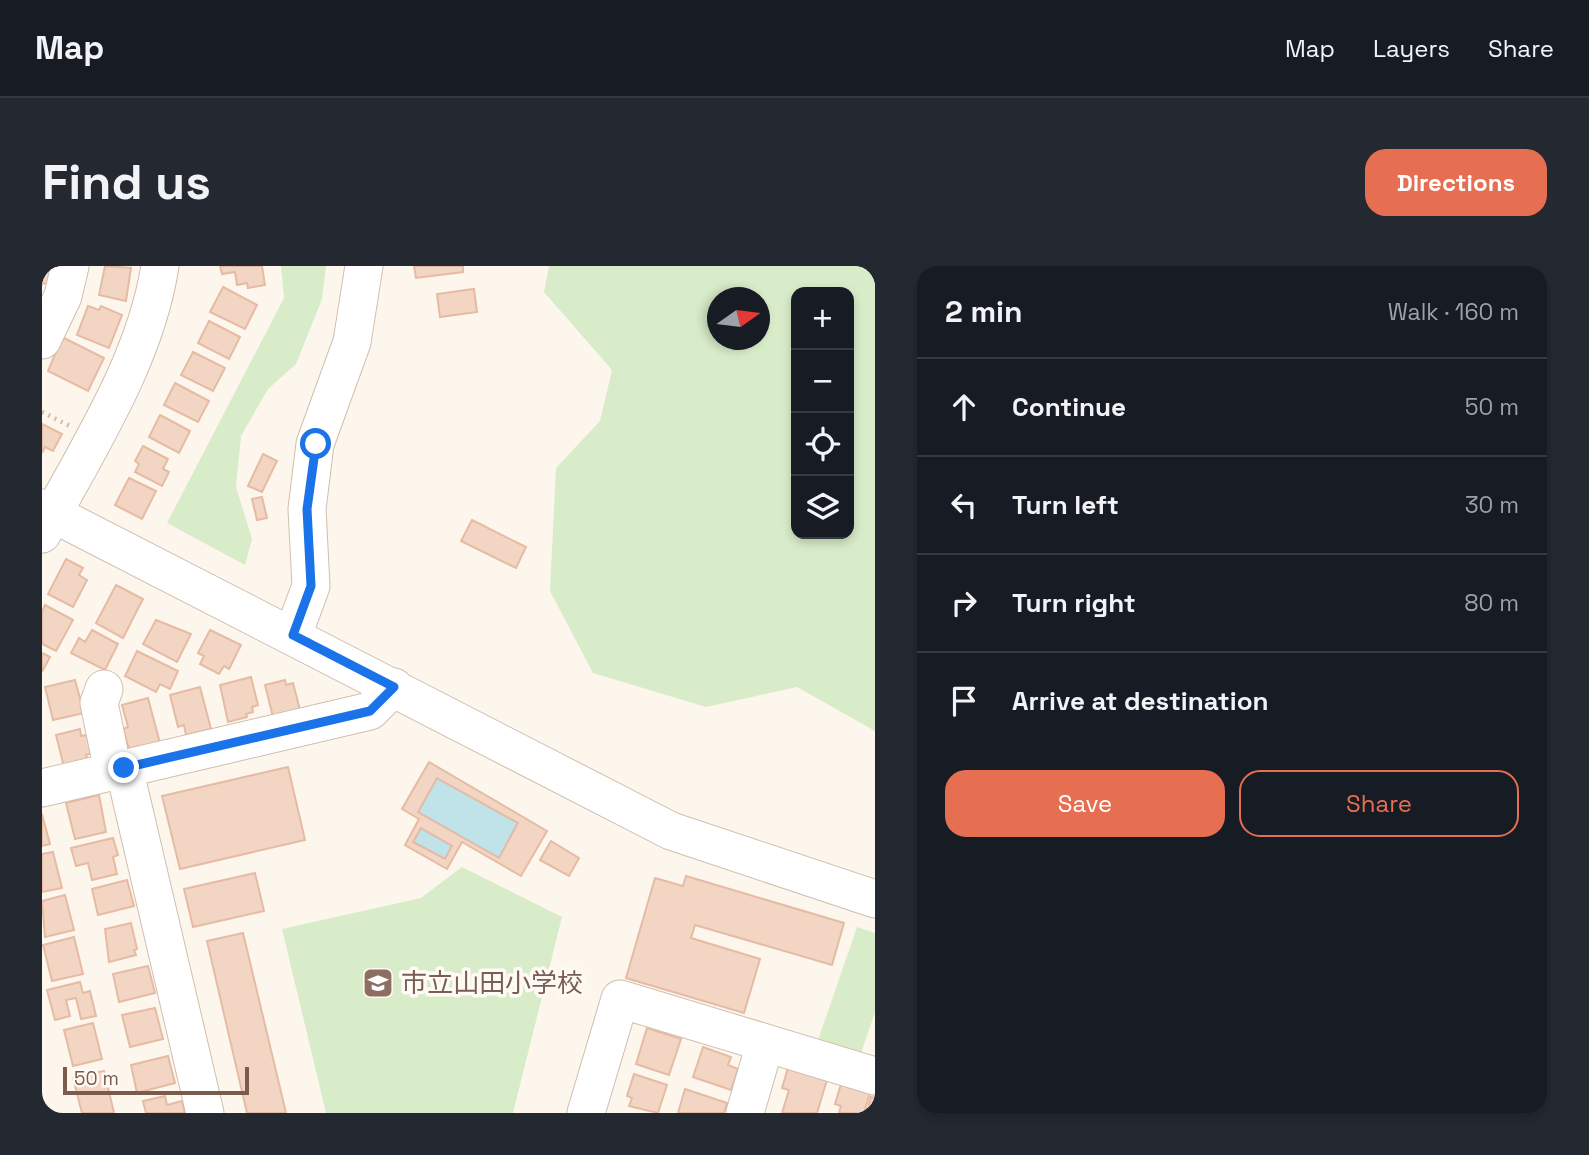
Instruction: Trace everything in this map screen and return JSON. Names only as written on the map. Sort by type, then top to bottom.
[{"type":"street","points":[[42,340],[63,296],[70,266]]},
{"type":"street","points":[[160,266],[155,296],[137,352],[46,519],[293,635],[671,831],[875,899]]},
{"type":"street","points":[[293,635],[311,586],[307,509],[316,444],[352,342],[364,266]]},
{"type":"street","points":[[42,788],[370,711],[394,687]]},
{"type":"street","points":[[104,689],[99,703],[205,1113]]},
{"type":"street","points":[[586,1113],[620,999],[875,1076]]},
{"type":"street","points":[[745,1113],[765,1044]]},
{"type":"path","points":[[42,412],[75,428]]},
{"type":"green space","points":[[281,266],[326,266],[322,299],[296,364],[268,389],[241,436],[236,487],[252,539],[245,565],[167,523],[284,298]]},
{"type":"green space","points":[[549,266],[875,266],[875,731],[797,687],[706,707],[593,673],[550,591],[556,468],[600,421],[612,370],[544,292]]},
{"type":"green space","points":[[462,867],[562,917],[513,1113],[326,1113],[282,929],[421,898]]},
{"type":"green space","points":[[857,927],[875,933],[875,1012],[859,1059],[816,1046]]},
{"type":"water","points":[[437,778],[518,823],[499,858],[418,812]]},
{"type":"water","points":[[421,828],[452,846],[445,859],[413,842]]},
{"type":"building","points":[[42,266],[56,266],[53,285],[42,283]]},
{"type":"building","points":[[105,266],[131,268],[126,301],[99,295]]},
{"type":"building","points":[[220,266],[262,266],[265,285],[248,288],[247,283],[237,285],[235,272],[222,274]]},
{"type":"building","points":[[414,266],[463,266],[463,272],[416,278]]},
{"type":"building","points":[[223,287],[257,305],[245,329],[210,312]]},
{"type":"building","points":[[474,289],[477,312],[440,317],[437,294]]},
{"type":"building","points":[[88,306],[99,310],[101,306],[122,315],[109,348],[77,335]]},
{"type":"building","points":[[209,321],[240,337],[229,359],[198,343]]},
{"type":"building","points":[[62,337],[104,358],[88,391],[48,371]]},
{"type":"building","points":[[193,352],[225,368],[213,391],[181,375]]},
{"type":"building","points":[[175,383],[209,401],[198,422],[164,405]]},
{"type":"building","points":[[160,415],[190,431],[179,453],[149,437]]},
{"type":"building","points":[[42,424],[62,434],[53,451],[45,447],[42,453]]},
{"type":"building","points":[[143,446],[168,459],[163,469],[169,472],[162,486],[135,472],[139,464],[135,461]]},
{"type":"building","points":[[263,454],[277,461],[262,492],[248,486]]},
{"type":"building","points":[[129,478],[156,491],[142,519],[115,505]]},
{"type":"building","points":[[262,497],[267,518],[257,520],[252,499]]},
{"type":"building","points":[[472,520],[526,547],[516,568],[461,541]]},
{"type":"building","points":[[66,559],[83,568],[79,575],[87,580],[73,607],[48,594]]},
{"type":"building","points":[[116,585],[143,599],[123,638],[96,623]]},
{"type":"building","points":[[45,605],[73,620],[56,651],[42,644],[42,612]]},
{"type":"building","points":[[156,620],[191,634],[177,662],[143,644]]},
{"type":"building","points":[[92,630],[118,644],[105,670],[71,653],[79,638],[85,642]]},
{"type":"building","points":[[210,630],[241,645],[229,669],[224,666],[219,674],[200,664],[204,656],[198,653]]},
{"type":"building","points":[[137,651],[178,671],[170,689],[160,684],[156,692],[125,676]]},
{"type":"building","points":[[42,653],[50,657],[42,672]]},
{"type":"building","points":[[251,677],[258,705],[252,707],[253,712],[246,714],[247,717],[228,722],[220,685]]},
{"type":"building","points":[[75,680],[84,713],[53,720],[45,687]]},
{"type":"building","points":[[285,680],[286,685],[293,683],[300,710],[273,717],[265,685]]},
{"type":"building","points":[[200,687],[211,729],[186,735],[184,725],[178,727],[170,695]]},
{"type":"building","points":[[148,698],[161,747],[140,752],[138,746],[129,749],[123,729],[128,727],[122,705]]},
{"type":"building","points":[[80,729],[81,736],[87,735],[92,753],[86,755],[88,761],[64,767],[56,735]]},
{"type":"building","points":[[429,762],[547,831],[521,876],[462,842],[447,869],[405,845],[419,819],[402,809]],"holes":[[[437,778],[518,823],[499,858],[418,812]],[[421,828],[452,846],[445,859],[413,842]]]},
{"type":"building","points":[[288,767],[305,840],[180,869],[162,796]]},
{"type":"building","points":[[99,795],[106,832],[75,839],[66,803]]},
{"type":"building","points":[[42,814],[50,844],[42,846]]},
{"type":"building","points":[[113,838],[118,855],[113,857],[117,874],[92,880],[88,863],[76,866],[71,848]]},
{"type":"building","points":[[551,841],[579,858],[569,876],[540,860]]},
{"type":"building","points":[[53,852],[62,888],[42,892],[42,854]]},
{"type":"building","points":[[255,873],[264,911],[193,927],[184,889]]},
{"type":"building","points":[[686,876],[844,923],[832,965],[695,925],[691,938],[760,959],[744,1013],[626,978],[655,878],[683,886]]},
{"type":"building","points":[[127,880],[134,906],[98,915],[92,889]]},
{"type":"building","points":[[65,895],[74,930],[45,937],[42,901]]},
{"type":"building","points":[[131,923],[136,955],[109,962],[105,929]]},
{"type":"building","points":[[243,933],[286,1113],[247,1113],[207,941]]},
{"type":"building","points":[[74,937],[83,974],[52,981],[43,945]]},
{"type":"building","points":[[148,966],[155,993],[119,1002],[113,974]]},
{"type":"building","points":[[80,982],[83,993],[90,991],[96,1016],[81,1019],[76,998],[66,1000],[70,1016],[55,1020],[47,990]]},
{"type":"building","points":[[155,1008],[163,1039],[130,1047],[122,1015]]},
{"type":"building","points":[[93,1023],[102,1059],[73,1066],[64,1030]]},
{"type":"building","points":[[647,1028],[681,1039],[669,1075],[636,1064]]},
{"type":"building","points":[[703,1047],[731,1057],[728,1065],[738,1069],[731,1090],[693,1077]]},
{"type":"building","points":[[168,1056],[175,1083],[137,1093],[131,1065]]},
{"type":"building","points":[[788,1068],[827,1080],[817,1113],[782,1113],[789,1090],[782,1088]]},
{"type":"building","points":[[104,1071],[114,1113],[82,1113],[73,1078]]},
{"type":"building","points":[[634,1074],[667,1085],[658,1113],[629,1106],[632,1098],[627,1096]]},
{"type":"building","points":[[841,1084],[870,1093],[864,1113],[839,1113],[841,1106],[835,1104]]},
{"type":"building","points":[[685,1089],[727,1103],[724,1113],[678,1113]]},
{"type":"building","points":[[165,1096],[167,1105],[182,1101],[185,1113],[146,1113],[143,1101]]},
{"type":"building","points":[[871,1097],[875,1098],[875,1113],[867,1113]]},
{"type":"place","name":"市立山田小学校","points":[[378,983]]},
{"type":"route","points":[[124,768],[370,711],[394,687],[293,635],[311,586],[307,509],[316,444]]}]
